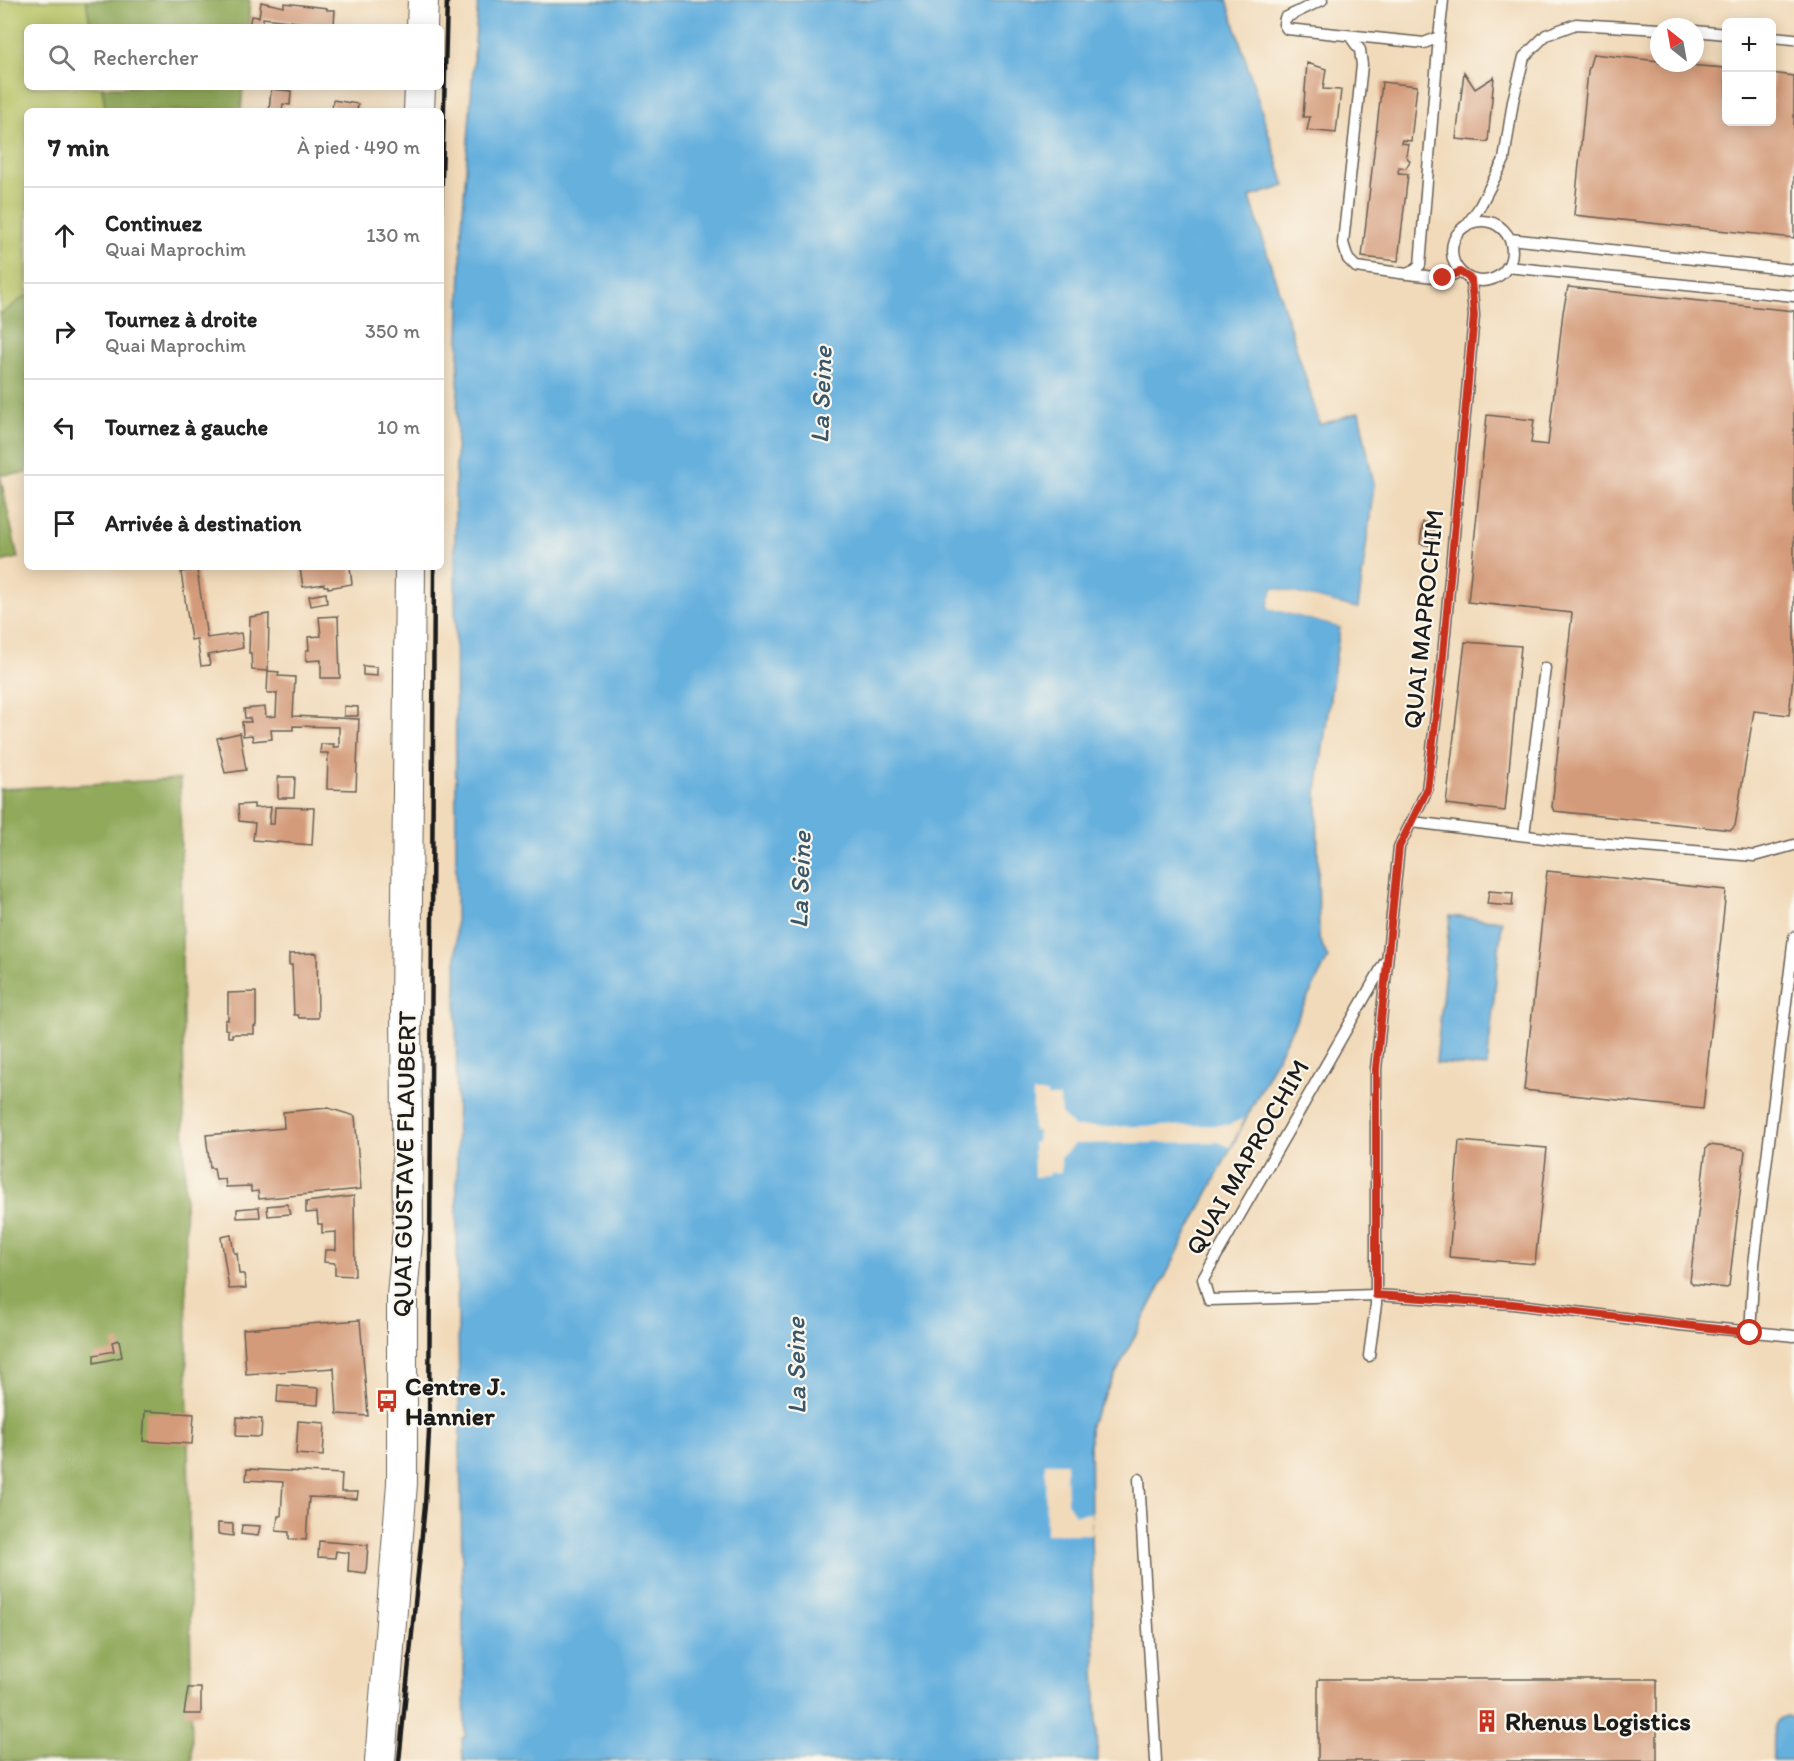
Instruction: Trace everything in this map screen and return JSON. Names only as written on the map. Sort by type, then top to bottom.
[{"type":"main road","points":[[422,24],[423,0]]},
{"type":"main road","points":[[419,108],[420,90]]},
{"type":"main road","name":"QUAI GUSTAVE FLAUBERT","points":[[380,1761],[402,1483],[402,1307],[408,1228],[406,1012],[410,570]]},
{"type":"lane","points":[[1322,0],[1285,18],[1284,24],[1287,29],[1424,43],[1439,37]]},
{"type":"lane","points":[[1407,274],[1420,265],[1443,0]]},
{"type":"lane","points":[[1466,226],[1478,221],[1488,221],[1497,225],[1510,239],[1511,259],[1500,275],[1491,280],[1471,279],[1460,272],[1452,257],[1452,247],[1455,237],[1479,208],[1504,160],[1513,101],[1524,57],[1546,35],[1576,24],[1650,28]]},
{"type":"lane","points":[[1704,32],[1722,34]]},
{"type":"lane","points":[[1350,36],[1360,50],[1362,65],[1343,243],[1348,259],[1356,267],[1407,274],[1443,278],[1460,272]]},
{"type":"lane","points":[[1776,37],[1794,39]]},
{"type":"lane","points":[[1510,239],[1794,270]]},
{"type":"lane","points":[[1507,267],[1794,296]]},
{"type":"lane","name":"QUAI MAPROCHIM","points":[[1369,1356],[1376,1295],[1376,1069],[1399,847],[1427,790],[1442,666],[1474,316],[1471,279]]},
{"type":"lane","points":[[1524,835],[1545,668]]},
{"type":"lane","points":[[1412,822],[1524,835],[1754,856],[1794,845]]},
{"type":"lane","points":[[1750,1333],[1754,1264],[1794,937]]},
{"type":"lane","name":"QUAI MAPROCHIM","points":[[1388,956],[1203,1279],[1209,1300],[1376,1295],[1513,1304],[1750,1333],[1794,1336]]},
{"type":"lane","points":[[1139,1479],[1156,1761]]},
{"type":"green space","points":[[0,0],[86,0],[90,24],[24,24],[24,90],[102,90],[106,108],[24,108],[24,297],[0,315]]},
{"type":"green space","points":[[86,0],[250,0],[248,24],[90,24]]},
{"type":"green space","points":[[102,90],[243,90],[241,108],[106,108]]},
{"type":"green space","points":[[24,297],[24,473],[0,475],[0,315]]},
{"type":"green space","points":[[0,475],[18,558],[0,562]]},
{"type":"green space","points":[[180,779],[192,1761],[0,1761],[0,789]]},
{"type":"water","name":"La Seine","points":[[478,0],[1227,0],[1285,186],[1250,197],[1320,425],[1359,412],[1374,485],[1358,609],[1273,588],[1268,608],[1340,627],[1317,790],[1319,938],[1328,958],[1090,1424],[1098,1761],[463,1761],[462,1738],[465,1737],[457,1268],[455,498],[462,225]]},
{"type":"water","points":[[1450,916],[1502,921],[1487,1067],[1436,1063]]},
{"type":"water","points":[[1785,1716],[1794,1717],[1794,1761],[1773,1761],[1774,1729],[1780,1719]]},
{"type":"pier","points":[[1273,588],[1358,609],[1357,612],[1275,591],[1272,606],[1341,624],[1343,628],[1268,608]]},
{"type":"pier","points":[[1033,1093],[1047,1093],[1047,1097],[1060,1097],[1061,1114],[1074,1127],[1228,1125],[1245,1118],[1230,1147],[1219,1142],[1075,1144],[1061,1157],[1061,1172],[1034,1177],[1033,1143],[1037,1142],[1038,1131],[1033,1131]]},
{"type":"pier","points":[[1045,1463],[1066,1463],[1067,1502],[1075,1514],[1091,1513],[1091,1534],[1046,1534]]},
{"type":"building","points":[[261,2],[284,7],[284,3],[335,10],[334,24],[263,18],[263,24],[250,24],[251,16],[259,17]]},
{"type":"building","points":[[1593,54],[1650,60],[1650,72],[1704,72],[1704,66],[1722,68],[1722,126],[1776,126],[1776,74],[1794,76],[1794,238],[1574,215],[1588,71]]},
{"type":"building","points":[[1307,63],[1326,69],[1323,89],[1341,90],[1336,133],[1307,130],[1310,117],[1303,117]]},
{"type":"building","points":[[1464,72],[1475,89],[1494,77],[1488,142],[1456,139]]},
{"type":"building","points":[[1382,82],[1417,86],[1411,141],[1402,140],[1401,143],[1408,144],[1406,156],[1410,161],[1406,168],[1399,167],[1398,173],[1408,174],[1398,261],[1362,257]]},
{"type":"building","points":[[271,90],[291,91],[290,105],[283,104],[282,108],[269,108]]},
{"type":"building","points":[[333,100],[358,104],[357,108],[332,108]]},
{"type":"building","points":[[1568,287],[1794,311],[1794,666],[1789,715],[1754,711],[1735,826],[1731,830],[1554,811],[1552,807],[1572,613],[1468,602],[1487,415],[1534,420],[1531,443],[1548,445],[1563,312]]},
{"type":"building","points":[[1423,522],[1435,524],[1432,546],[1420,544]]},
{"type":"building","points":[[197,570],[207,638],[241,633],[243,648],[208,655],[210,665],[201,666],[197,639],[191,640],[181,572]]},
{"type":"building","points":[[300,570],[350,570],[352,584],[328,588],[324,584],[303,587]]},
{"type":"building","points":[[326,593],[327,603],[311,606],[309,596]]},
{"type":"building","points":[[269,614],[268,671],[252,670],[251,653],[249,653],[250,617]]},
{"type":"building","points":[[338,616],[340,678],[321,678],[321,660],[306,661],[306,650],[309,650],[308,637],[321,636],[319,617]]},
{"type":"building","points":[[1465,642],[1521,646],[1505,811],[1446,804]]},
{"type":"building","points":[[363,666],[377,667],[377,676],[363,675]]},
{"type":"building","points":[[268,671],[279,672],[278,676],[295,677],[293,716],[359,719],[356,790],[327,789],[328,753],[320,753],[321,744],[334,744],[333,747],[339,747],[339,727],[293,726],[293,730],[271,730],[272,739],[253,741],[252,735],[243,736],[242,722],[251,722],[250,718],[245,718],[244,709],[265,707],[266,717],[276,716],[277,693],[267,693]]},
{"type":"building","points":[[344,706],[358,707],[358,716],[344,716]]},
{"type":"building","points":[[240,733],[246,770],[225,773],[217,738]]},
{"type":"building","points":[[278,777],[295,777],[294,798],[278,798]]},
{"type":"building","points":[[254,804],[254,808],[271,807],[269,824],[274,824],[275,807],[314,808],[312,845],[253,840],[255,823],[239,821],[238,805]]},
{"type":"building","points":[[1547,871],[1726,890],[1703,1109],[1524,1090]]},
{"type":"building","points":[[1489,891],[1513,893],[1512,906],[1487,904]]},
{"type":"building","points":[[317,953],[318,1018],[299,1018],[298,1015],[294,1015],[292,965],[289,965],[289,954]]},
{"type":"building","points":[[256,992],[254,1034],[232,1034],[232,1037],[228,1037],[225,1020],[228,1020],[228,993]]},
{"type":"building","points":[[328,1108],[355,1116],[361,1189],[259,1199],[258,1191],[251,1192],[251,1186],[226,1187],[225,1179],[216,1180],[214,1168],[210,1168],[206,1135],[284,1128],[283,1112]]},
{"type":"building","points":[[1459,1141],[1547,1148],[1535,1264],[1449,1257]]},
{"type":"building","points":[[1709,1145],[1745,1151],[1727,1288],[1693,1284],[1690,1281],[1706,1148]]},
{"type":"building","points":[[354,1196],[355,1276],[335,1275],[335,1263],[324,1262],[325,1250],[336,1250],[336,1232],[322,1233],[322,1224],[318,1224],[317,1212],[306,1213],[306,1202]]},
{"type":"building","points":[[287,1204],[290,1214],[268,1216],[267,1206]]},
{"type":"building","points":[[259,1207],[260,1217],[237,1218],[237,1209]]},
{"type":"building","points":[[231,1235],[234,1253],[237,1253],[239,1274],[244,1274],[246,1288],[229,1289],[221,1237]]},
{"type":"building","points":[[360,1320],[368,1416],[337,1414],[334,1368],[246,1374],[243,1329]]},
{"type":"building","points":[[119,1340],[122,1357],[94,1363],[94,1355],[114,1351],[112,1342]]},
{"type":"building","points":[[278,1385],[319,1388],[318,1405],[277,1402]]},
{"type":"building","points":[[145,1411],[194,1414],[192,1444],[143,1441]]},
{"type":"building","points":[[237,1417],[262,1419],[261,1437],[236,1436]]},
{"type":"building","points":[[298,1421],[325,1423],[323,1456],[296,1454]]},
{"type":"building","points":[[247,1469],[342,1474],[341,1492],[358,1492],[357,1499],[309,1497],[306,1540],[289,1539],[289,1532],[276,1531],[278,1516],[281,1516],[283,1482],[246,1480]]},
{"type":"building","points":[[218,1523],[233,1524],[233,1536],[218,1534]]},
{"type":"building","points":[[242,1525],[260,1526],[258,1536],[241,1534]]},
{"type":"building","points":[[319,1541],[368,1545],[366,1573],[348,1571],[349,1553],[336,1551],[335,1558],[318,1557]]},
{"type":"building","name":"Rhenus Logistics","points":[[1656,1679],[1657,1761],[1318,1761],[1318,1680]]},
{"type":"building","points":[[188,1688],[201,1688],[201,1714],[184,1714]]},
{"type":"railway","points":[[444,108],[447,0]]},
{"type":"railway","points":[[399,1761],[425,1505],[429,1431],[434,570]]},
{"type":"place","name":"Centre J. Hannier","points":[[387,1401]]},
{"type":"place","name":"Rhenus Logistics","points":[[1487,1721]]},
{"type":"route","points":[[1443,278],[1460,272],[1471,279],[1474,316],[1456,525],[1427,790],[1399,847],[1376,1069],[1376,1295],[1513,1304],[1750,1333]]}]
